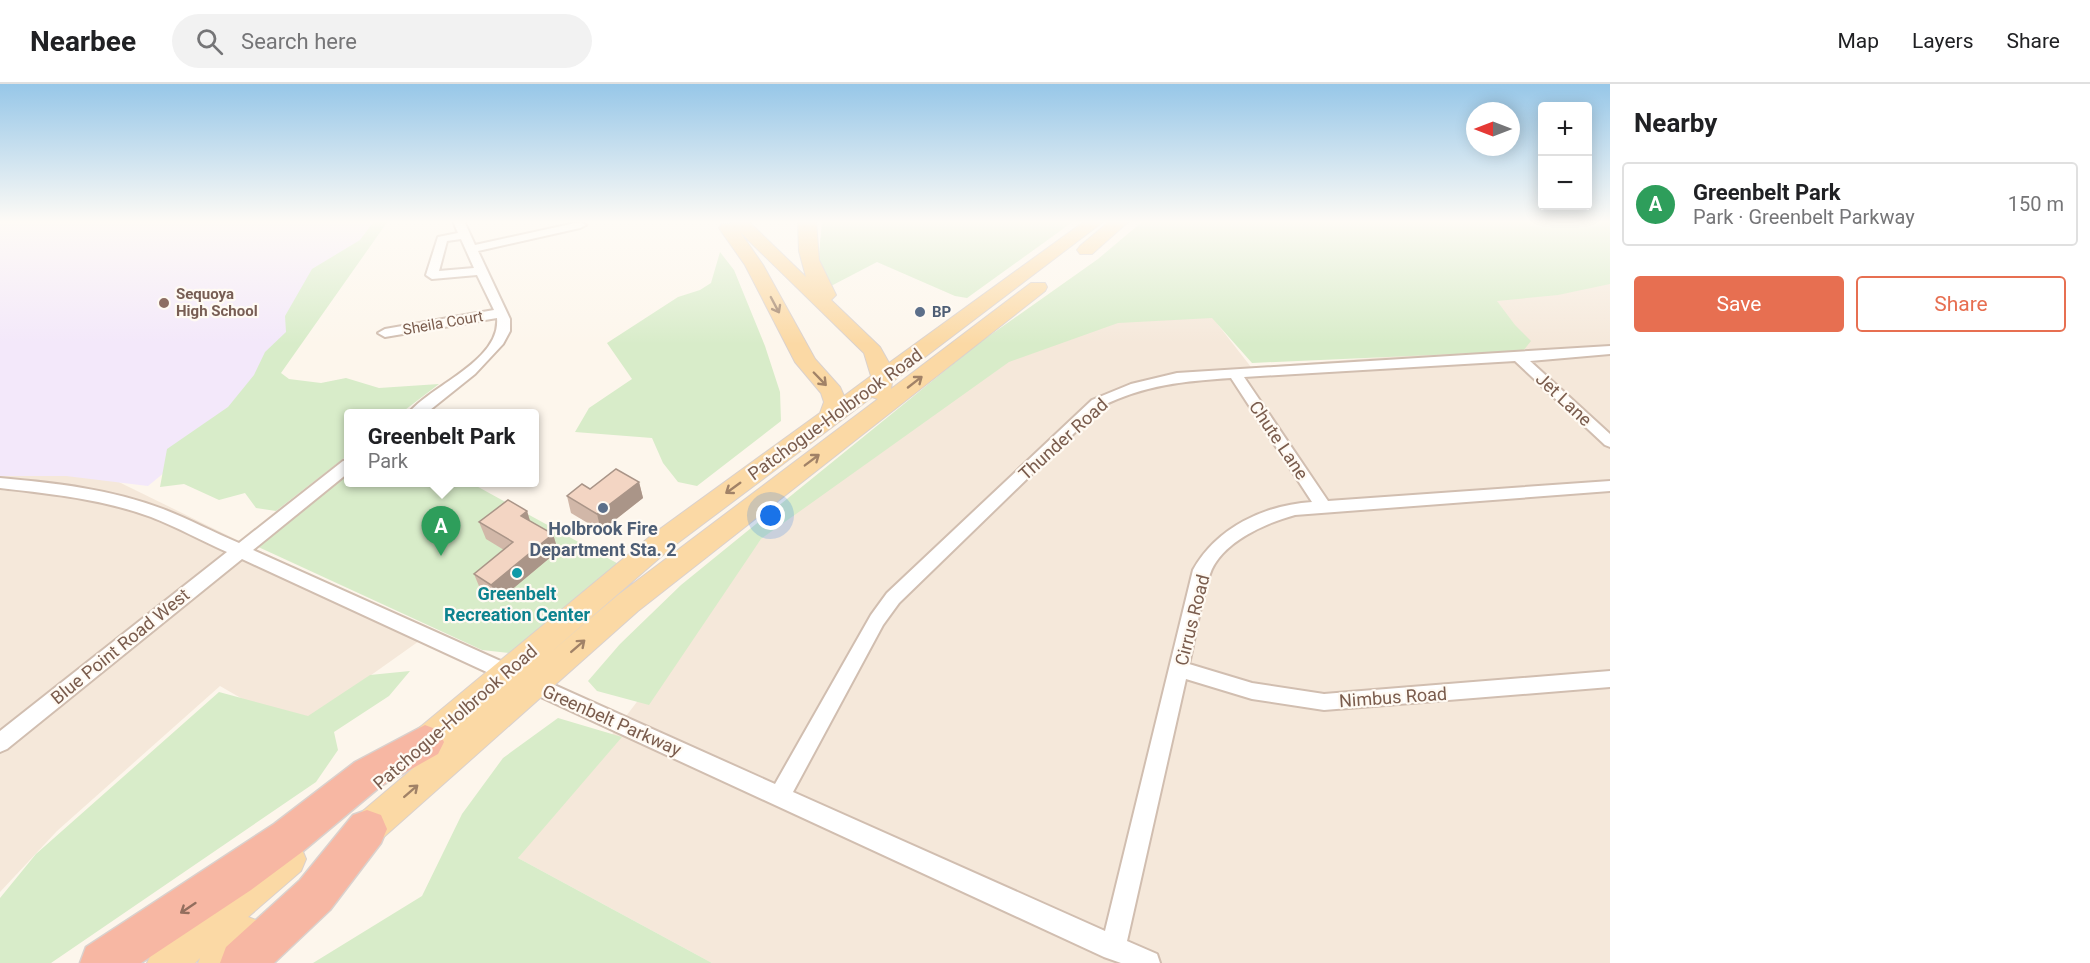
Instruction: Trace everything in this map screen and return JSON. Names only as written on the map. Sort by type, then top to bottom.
[{"type":"highway","points":[[102,963],[245,869],[368,774],[425,742]]},
{"type":"highway","points":[[242,963],[315,895],[367,830]]},
{"type":"main road","points":[[751,262],[806,363],[831,392],[835,402],[829,419]]},
{"type":"main road","points":[[781,262],[861,338],[878,360],[882,380],[868,418]]},
{"type":"main road","points":[[810,262],[812,271],[844,323]]},
{"type":"main road","name":"Patchogue-Holbrook Road","points":[[216,963],[367,830],[662,541],[1041,262]]},
{"type":"main road","name":"Patchogue-Holbrook Road","points":[[166,963],[425,742],[520,678],[682,560],[1068,262]]},
{"type":"main road","points":[[861,338],[898,348],[907,348],[938,338]]},
{"type":"street","points":[[436,262],[432,275],[482,271]]},
{"type":"street","points":[[421,409],[495,347],[504,332],[505,324],[501,313],[478,262]]},
{"type":"street","name":"Sheila Court","points":[[385,333],[501,313]]},
{"type":"street","name":"Thunder Road","points":[[780,795],[877,620],[893,598],[1097,404],[1120,391],[1159,380],[1195,375],[1610,350]]},
{"type":"street","name":"Jet Lane","points":[[1518,357],[1610,442]]},
{"type":"street","name":"Chute Lane","points":[[1235,374],[1323,506]]},
{"type":"street","name":"Blue Point Road West","points":[[4,734],[344,468]]},
{"type":"street","name":"Greenbelt Parkway","points":[[0,483],[66,490],[125,503],[157,513],[1148,963]]},
{"type":"street","name":"Cirrus Road","points":[[1113,948],[1202,570],[1216,550],[1246,526],[1269,515],[1295,509],[1610,486]]},
{"type":"street","name":"Nimbus Road","points":[[1179,669],[1252,691],[1324,702],[1610,679]]},
{"type":"shaded area","name":"Sequoya High School","points":[[0,262],[356,262],[271,385],[148,486],[66,476],[0,476]]},
{"type":"shaded area","points":[[1610,282],[1610,963],[712,963],[518,858],[761,539],[1006,353],[1081,319],[1205,308],[1251,367],[1495,349],[1444,297]]},
{"type":"shaded area","points":[[80,463],[429,634],[295,729],[220,686],[57,831],[0,892],[0,464]]},
{"type":"green space","points":[[324,262],[359,262],[281,373],[289,379],[321,383],[346,378],[379,388],[439,384],[406,409],[344,409],[344,458],[276,511],[256,508],[245,493],[219,500],[184,484],[160,487],[167,449],[228,407],[254,375],[265,352],[286,332],[285,316],[312,269]]},
{"type":"green space","points":[[717,262],[728,262],[734,270],[765,346],[780,392],[781,421],[697,486],[678,482],[663,463],[652,438],[575,432],[589,408],[632,379],[607,343],[678,297],[700,290],[711,283]]},
{"type":"green space","points":[[818,262],[877,262],[831,286]]},
{"type":"green space","points":[[877,262],[1017,262],[967,298],[955,296]]},
{"type":"green space","points":[[1094,262],[1610,262],[1610,284],[1558,295],[1497,301],[1515,325],[1531,341],[1523,351],[1252,363],[1212,318],[1118,323],[1009,362],[761,539],[649,705],[597,691],[588,681],[620,644],[681,585],[979,343]]},
{"type":"green space","points":[[344,476],[344,487],[478,487],[624,567],[509,653],[482,650],[254,545]]},
{"type":"green space","points":[[410,671],[389,696],[334,732],[338,750],[316,782],[51,963],[0,963],[0,898],[36,854],[219,692],[308,716],[370,675]]},
{"type":"green space","points":[[558,718],[622,737],[518,858],[712,963],[313,963],[422,896],[462,814],[503,758]]},
{"type":"building","points":[[616,469],[639,482],[597,514],[567,496],[582,484],[590,489]]},
{"type":"building","points":[[508,500],[527,511],[521,516],[553,534],[491,585],[474,574],[513,542],[479,522]]},
{"type":"place","name":"Sequoya High School","points":[[164,303]]},
{"type":"place","name":"BP","points":[[920,312]]},
{"type":"place","name":"Holbrook Fire Department Sta. 2","points":[[603,508]]},
{"type":"place","name":"Greenbelt Park","points":[[441,556]]},
{"type":"place","name":"Greenbelt Recreation Center","points":[[517,573]]}]
